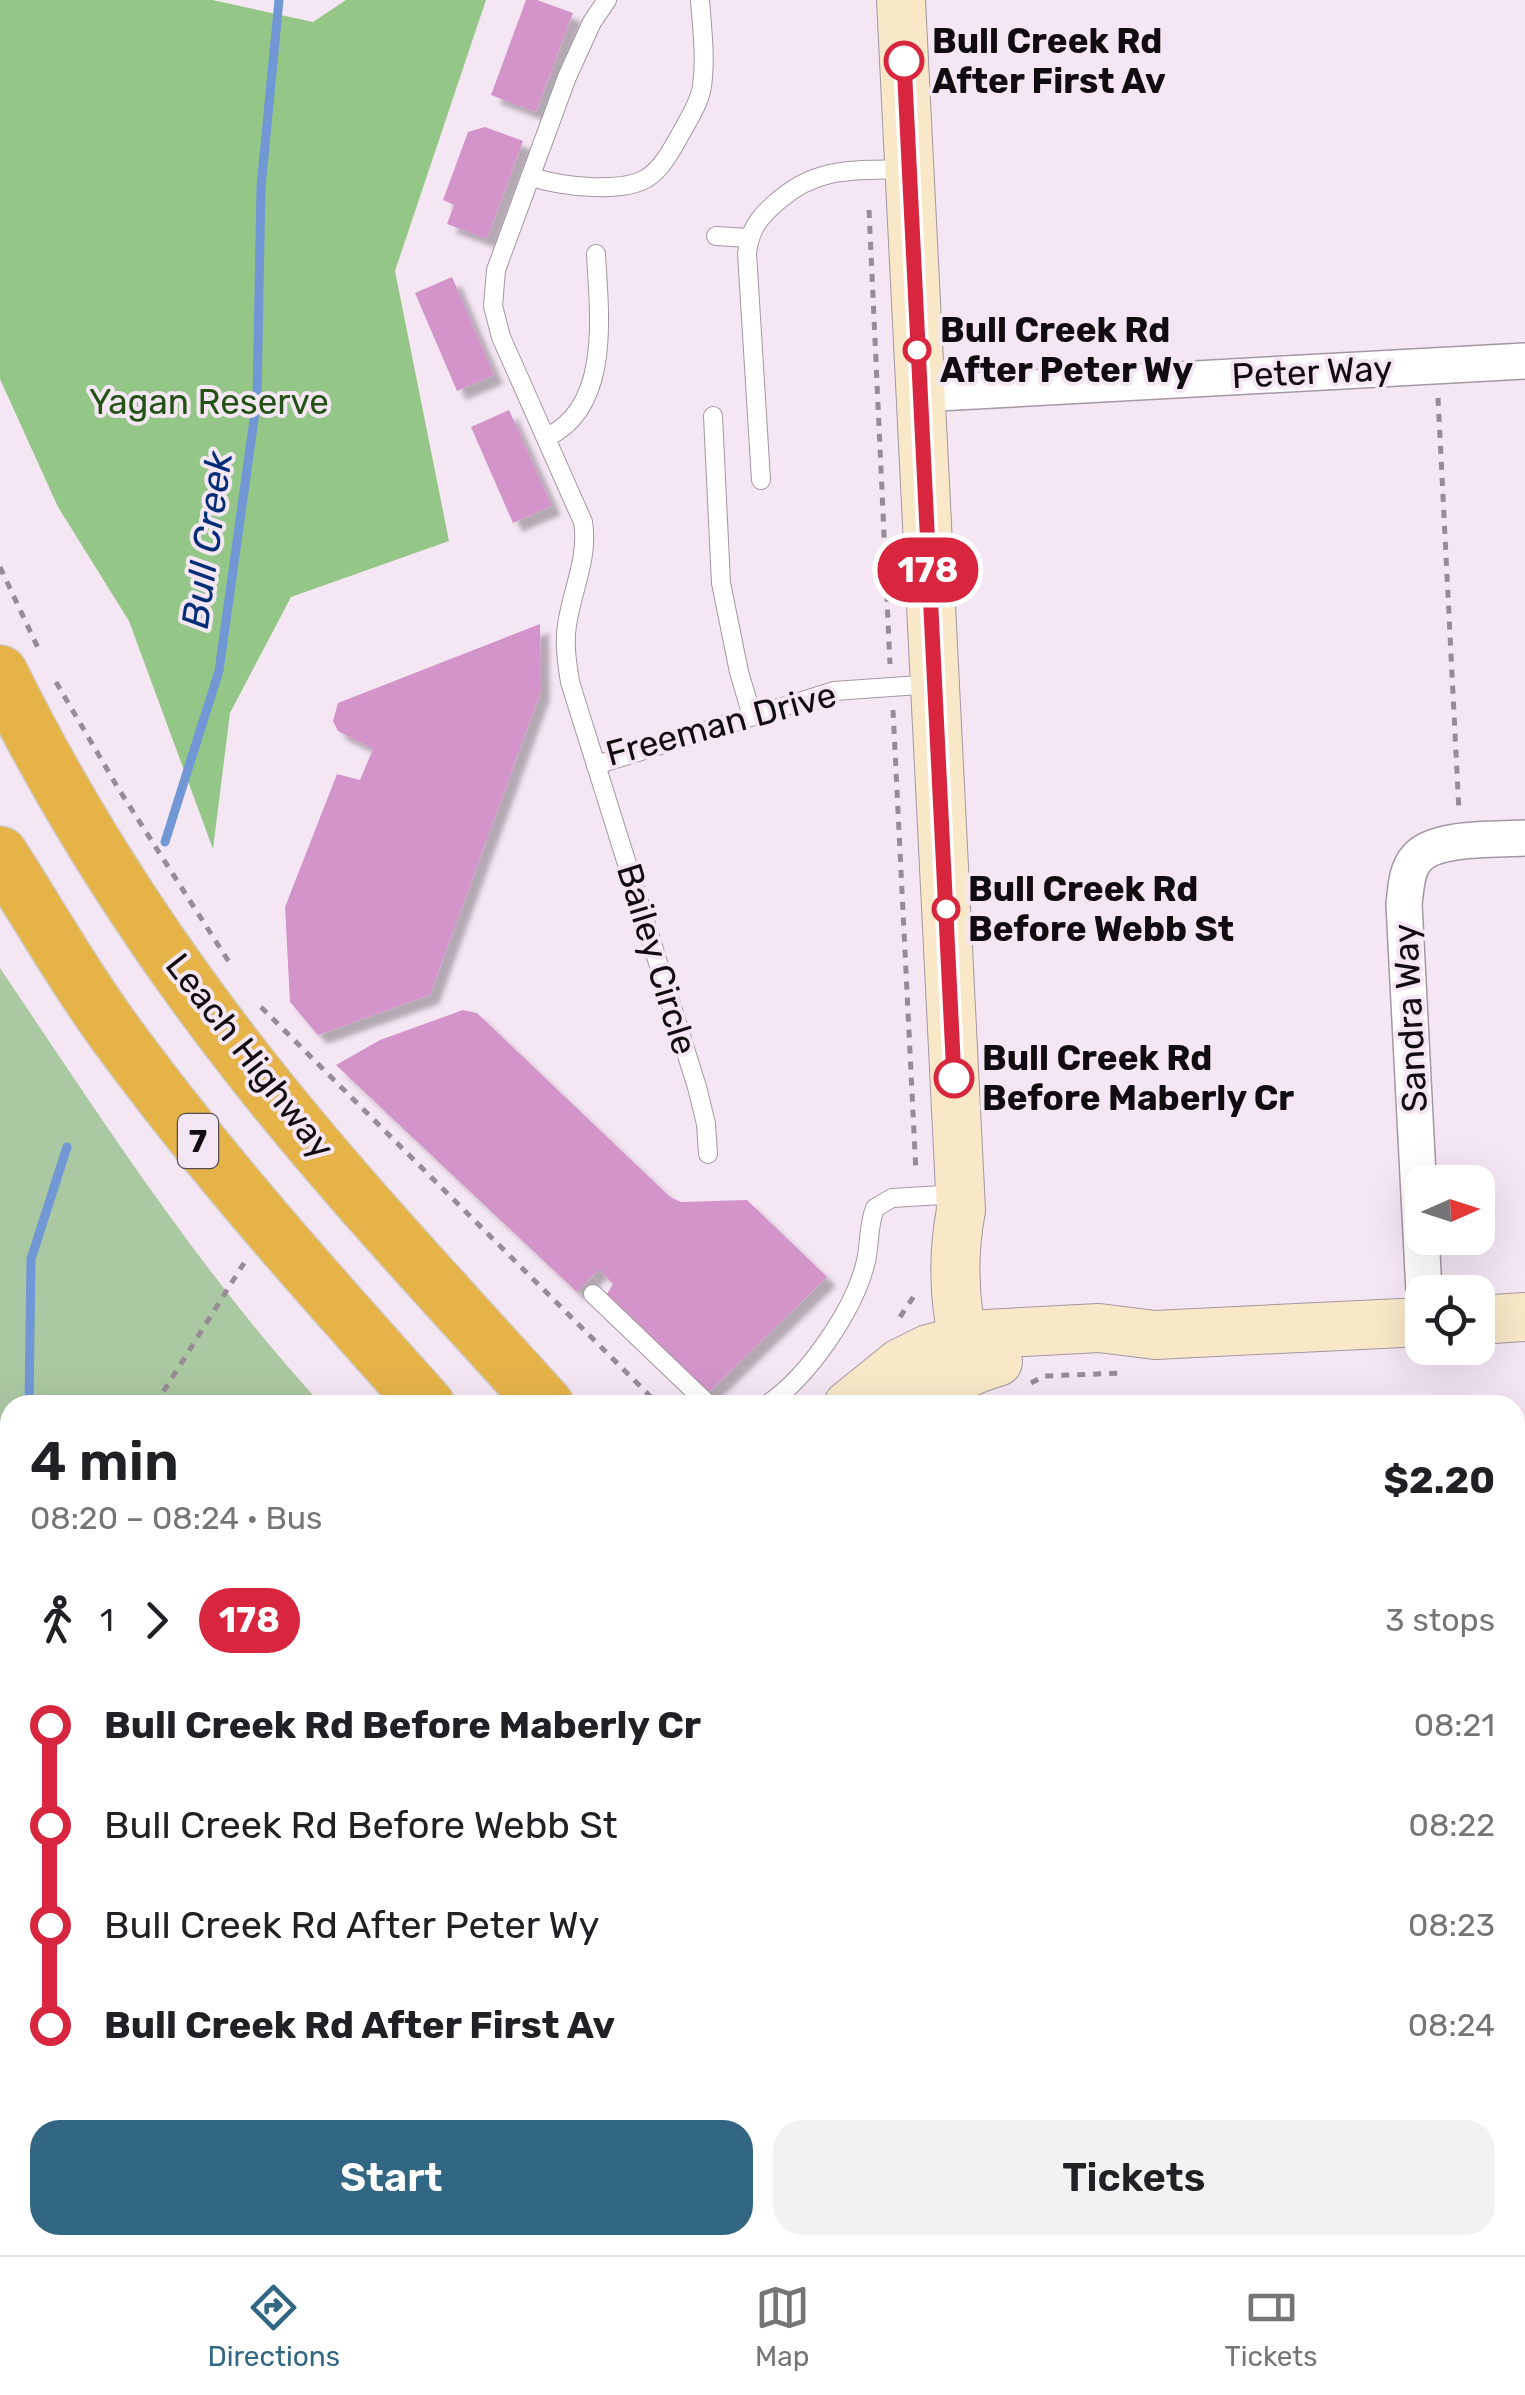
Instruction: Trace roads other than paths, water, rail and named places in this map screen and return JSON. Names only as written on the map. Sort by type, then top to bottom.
[{"type":"highway","name":"Leach Highway","points":[[20,662],[59,784],[178,965],[248,1063],[393,1235],[537,1395]]},
{"type":"highway","name":"7","points":[[0,854],[121,1042],[182,1122],[418,1395]]},
{"type":"highway","points":[[393,1235],[575,1395]]},
{"type":"street","points":[[900,0],[888,170],[920,394],[913,685],[946,1200],[978,1352]]},
{"type":"street","name":"Peter Way","points":[[920,394],[1525,361]]},
{"type":"street","name":"Sandra Way","points":[[1423,1275],[1404,904],[1407,878],[1417,858],[1434,847],[1525,838]]},
{"type":"street","points":[[1495,1320],[1525,1320]]},
{"type":"street","points":[[858,1395],[900,1363],[928,1349],[978,1352],[1099,1328],[1155,1335],[1405,1323]]},
{"type":"street","points":[[927,1395],[978,1352]]},
{"type":"lane","name":"Freeman Drive","points":[[607,0],[592,22],[567,77],[496,270],[493,306],[501,337],[583,522],[586,538],[565,652],[570,682],[596,765],[834,692],[913,685]]},
{"type":"lane","points":[[532,176],[576,188],[634,182],[649,176],[670,153],[702,90],[700,0]]},
{"type":"lane","points":[[760,480],[747,273],[749,238],[756,222],[802,182],[829,173],[888,170]]},
{"type":"lane","points":[[716,236],[749,238]]},
{"type":"lane","points":[[547,437],[556,433],[576,411],[595,369],[601,343],[596,254]]},
{"type":"lane","points":[[713,416],[721,582],[752,716]]},
{"type":"lane","name":"Bailey Circle","points":[[596,765],[697,1088],[708,1154]]},
{"type":"lane","points":[[776,1395],[826,1346],[836,1329],[863,1270],[868,1226],[875,1208],[892,1198],[946,1200]]},
{"type":"lane","points":[[593,1294],[698,1395]]},
{"type":"waterway","name":"Bull Creek","points":[[165,842],[219,671],[257,398],[261,187],[279,0]]},
{"type":"waterway","name":"Bull Creek","points":[[29,1395],[31,1259],[67,1147]]},
{"type":"place","name":"Bull Creek Rd After First Av","points":[[904,61]]},
{"type":"place","name":"Bull Creek Rd After Peter Wy","points":[[917,350]]},
{"type":"place","name":"Bull Creek Rd Before Webb St","points":[[946,909]]},
{"type":"place","name":"Bull Creek Rd Before Maberly Cr","points":[[954,1078]]},
{"type":"park label","name":"Yagan Reserve","points":[[209,402]]}]
